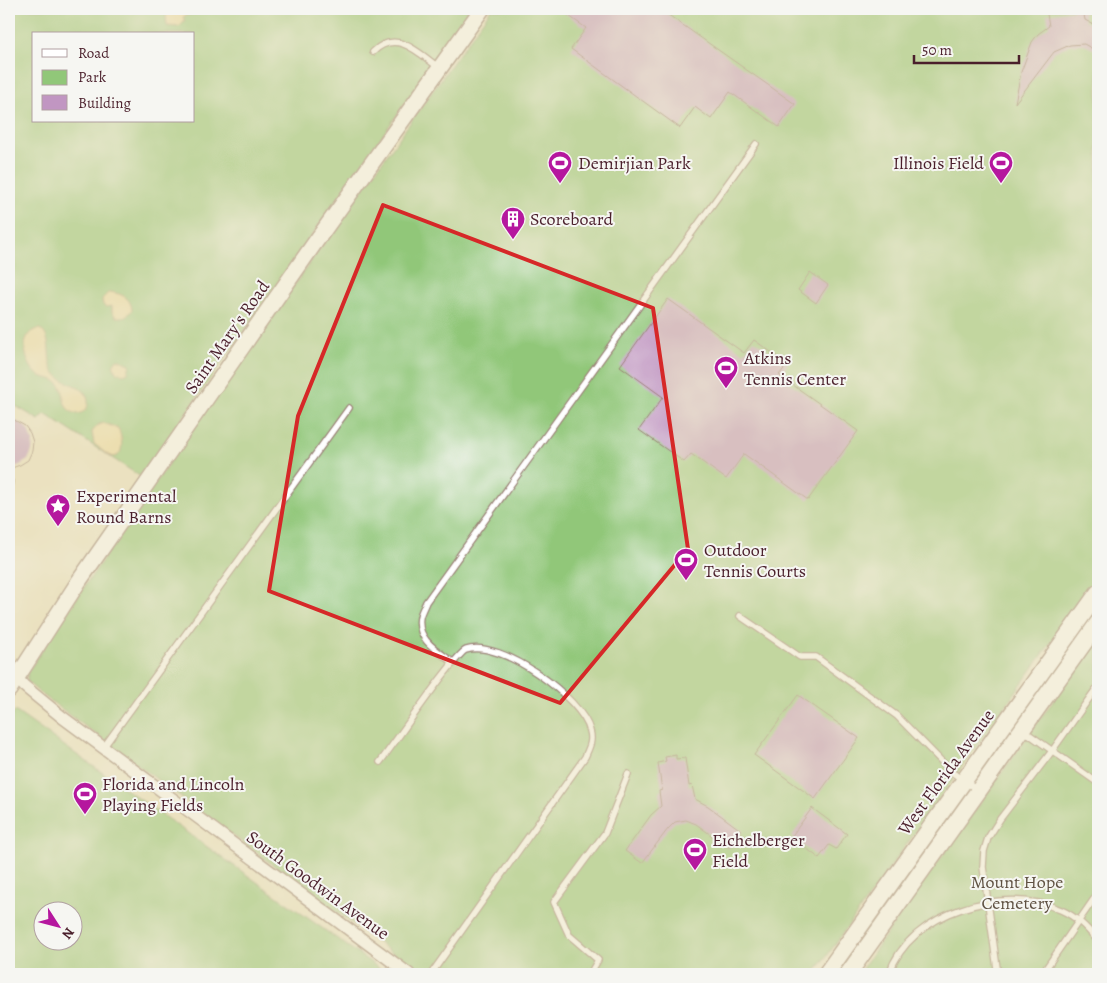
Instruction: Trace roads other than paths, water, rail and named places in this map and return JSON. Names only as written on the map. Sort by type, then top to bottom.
[{"type":"main road","name":"West Florida Avenue","points":[[826,974],[1098,594]]},
{"type":"main road","name":"West Florida Avenue","points":[[848,974],[1098,623]]},
{"type":"street","name":"Saint Mary's Road","points":[[12,678],[314,244],[482,9]]},
{"type":"street","name":"South Goodwin Avenue","points":[[12,678],[62,718],[409,974]]},
{"type":"lane","points":[[373,52],[380,46],[394,42],[407,44],[440,68]]},
{"type":"lane","points":[[454,663],[432,648],[421,633],[420,617],[426,602],[756,144]]},
{"type":"lane","points":[[103,748],[349,408]]},
{"type":"lane","points":[[740,616],[800,657],[816,657],[897,716],[954,773],[979,792]]},
{"type":"lane","points":[[380,762],[463,651],[474,648],[492,651],[517,660],[540,675],[579,711],[590,730],[591,743],[585,756],[431,974]]},
{"type":"lane","points":[[997,968],[983,867],[984,851],[988,838],[1098,686]]},
{"type":"lane","points":[[1022,730],[1098,784]]},
{"type":"lane","points":[[590,974],[598,960],[570,935],[554,902],[605,833],[628,774]]},
{"type":"lane","points":[[1042,974],[1098,893]]},
{"type":"lane","points":[[889,974],[896,960],[921,931],[940,918],[961,909],[987,902],[1019,901],[1045,904],[1062,910],[1079,920],[1098,941]]},
{"type":"place","name":"Demirjian Park","points":[[560,184]]},
{"type":"place","name":"Illinois Field","points":[[1001,184]]},
{"type":"place","name":"Scoreboard","points":[[513,240]]},
{"type":"place","name":"Atkins Tennis Center","points":[[726,389]]},
{"type":"place","name":"Experimental Round Barns","points":[[58,527]]},
{"type":"place","name":"Outdoor Tennis Courts","points":[[686,581]]},
{"type":"place","name":"Florida and Lincoln Playing Fields","points":[[85,815]]},
{"type":"place","name":"Eichelberger Field","points":[[695,871]]},
{"type":"park label","name":"Mount Hope Cemetery","points":[[1017,892]]}]
